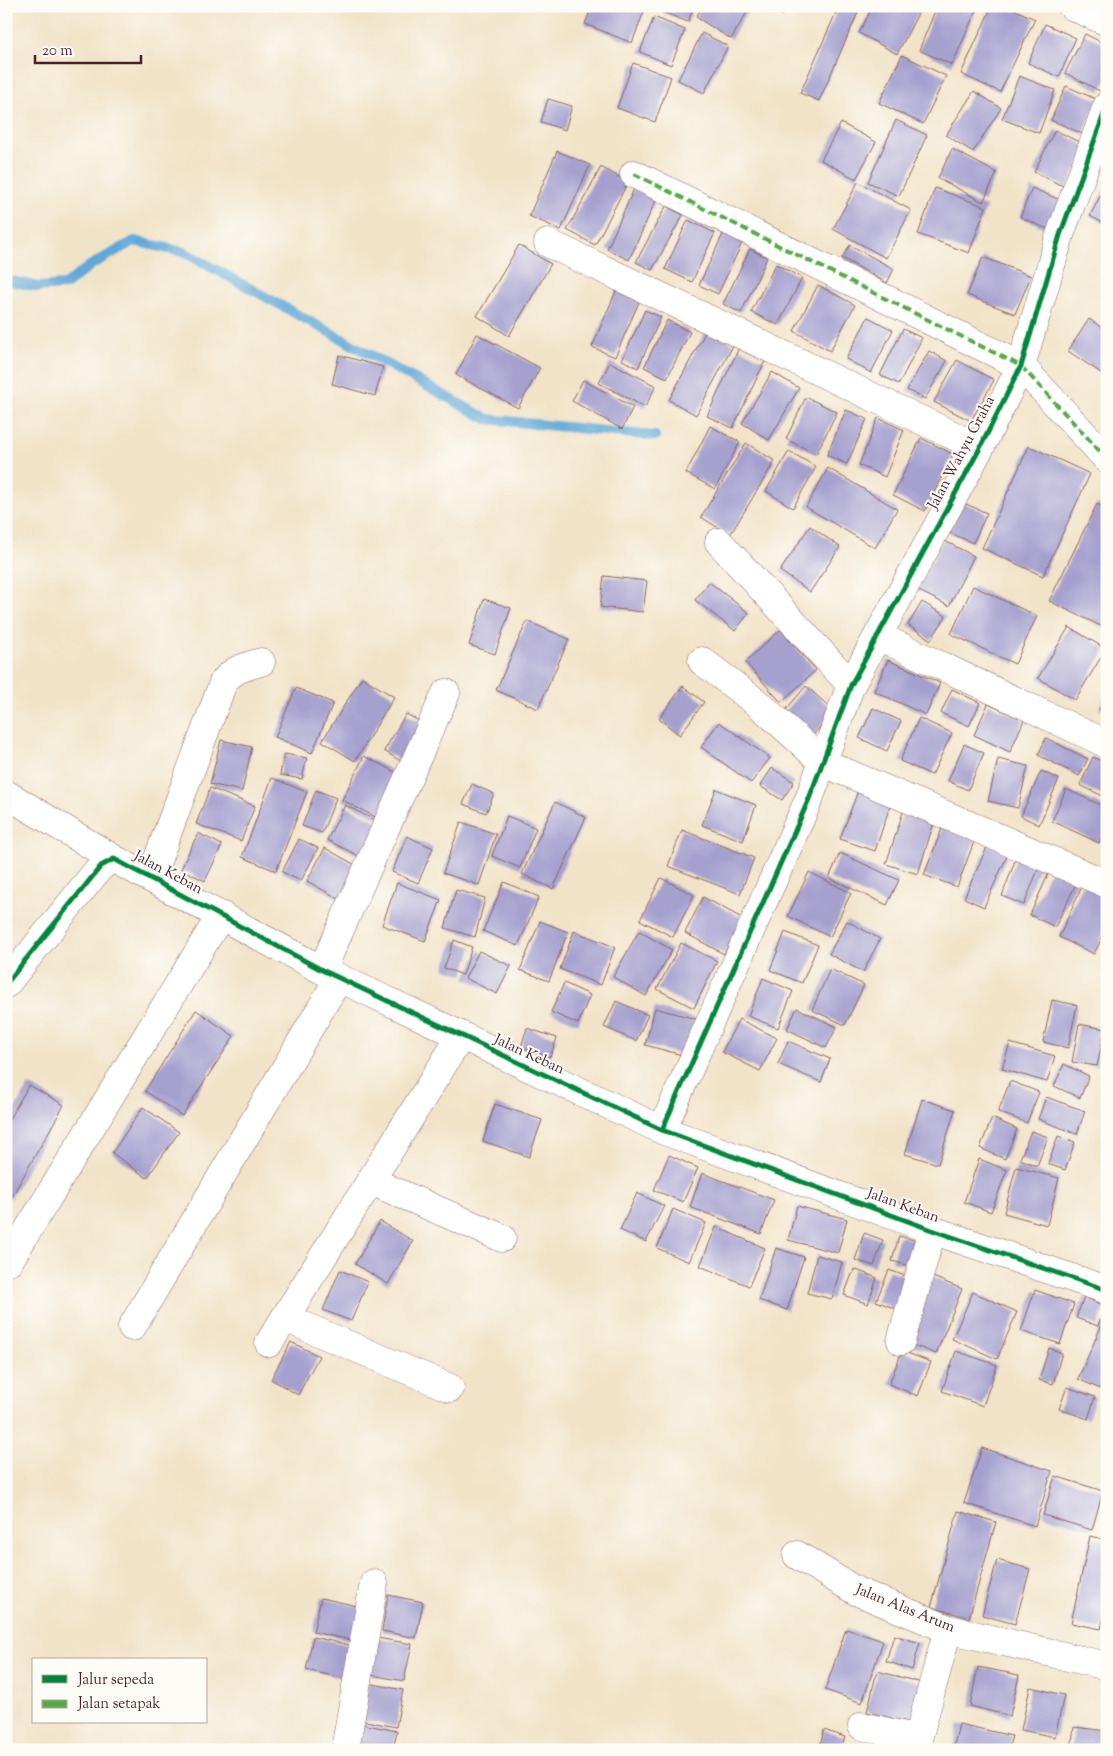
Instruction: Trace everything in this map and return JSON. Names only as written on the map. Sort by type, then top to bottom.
[{"type":"street","points":[[1072,6],[1107,22]]},
{"type":"street","name":"Jalan Wahyu Graha","points":[[662,1130],[809,799],[824,763],[851,686],[980,448],[1021,366],[1060,236],[1107,106]]},
{"type":"street","points":[[634,174],[1021,366],[1107,458]]},
{"type":"street","points":[[548,243],[980,448]]},
{"type":"street","points":[[719,542],[851,686]]},
{"type":"street","points":[[878,636],[1107,744]]},
{"type":"street","points":[[702,661],[760,706],[824,763],[1107,884]]},
{"type":"street","points":[[151,877],[223,683],[229,674],[237,669],[261,662]]},
{"type":"street","points":[[132,1327],[330,974],[446,693]]},
{"type":"street","points":[[6,794],[114,859]]},
{"type":"street","name":"Jalan Keban","points":[[6,984],[101,866],[114,859],[330,974],[662,1130],[932,1230],[1107,1290]]},
{"type":"street","points":[[9,1261],[221,915]]},
{"type":"street","points":[[269,1344],[461,1036]]},
{"type":"street","points":[[371,1182],[502,1238]]},
{"type":"street","points":[[901,1341],[932,1230]]},
{"type":"street","points":[[285,1318],[450,1388]]},
{"type":"street","name":"Jalan Alas Arum","points":[[797,1555],[856,1590],[948,1629],[1107,1666]]},
{"type":"street","points":[[346,1750],[374,1583]]},
{"type":"street","points":[[862,1726],[917,1745],[948,1629]]},
{"type":"building","points":[[592,6],[646,6],[632,43],[585,24]]},
{"type":"building","points":[[659,6],[694,6],[688,22],[657,10]]},
{"type":"building","points":[[703,6],[743,6],[749,9],[731,39],[696,17]]},
{"type":"building","points":[[765,6],[787,6],[783,15]]},
{"type":"building","points":[[839,6],[860,8],[819,101],[800,93]]},
{"type":"building","points":[[873,6],[922,6],[897,54],[859,33]]},
{"type":"building","points":[[937,6],[978,6],[952,65],[919,50]]},
{"type":"building","points":[[992,6],[1007,6],[1035,19],[1000,92],[961,74]]},
{"type":"building","points":[[654,17],[685,30],[671,65],[640,52]]},
{"type":"building","points":[[1045,24],[1076,38],[1059,77],[1028,63]]},
{"type":"building","points":[[702,33],[728,46],[704,93],[678,80]]},
{"type":"building","points":[[1085,34],[1107,45],[1107,79],[1100,91],[1065,73]]},
{"type":"building","points":[[902,55],[946,76],[923,124],[879,103]]},
{"type":"building","points":[[633,63],[671,77],[655,122],[617,108]]},
{"type":"building","points":[[1019,76],[1055,90],[1039,133],[1002,119]]},
{"type":"building","points":[[1066,86],[1098,100],[1083,134],[1051,120]]},
{"type":"building","points":[[974,91],[1001,108],[973,152],[946,135]]},
{"type":"building","points":[[548,99],[572,106],[565,130],[541,122]]},
{"type":"building","points":[[896,120],[927,135],[899,196],[868,182]]},
{"type":"building","points":[[841,123],[876,142],[856,179],[821,160]]},
{"type":"building","points":[[1055,130],[1087,146],[1067,188],[1034,172]]},
{"type":"building","points":[[952,149],[997,173],[983,202],[938,178]]},
{"type":"building","points":[[557,151],[590,165],[561,230],[529,216]]},
{"type":"building","points":[[601,167],[628,182],[595,245],[567,230]]},
{"type":"building","points":[[858,182],[911,210],[886,258],[833,229]]},
{"type":"building","points":[[1107,182],[1107,225],[1090,216]]},
{"type":"building","points":[[935,188],[986,207],[969,253],[918,234]]},
{"type":"building","points":[[1032,188],[1065,202],[1052,231],[1020,217]]},
{"type":"building","points":[[634,189],[656,200],[629,260],[607,249]]},
{"type":"building","points":[[666,206],[683,215],[652,270],[636,262]]},
{"type":"building","points":[[688,220],[715,233],[692,282],[665,269]]},
{"type":"building","points":[[724,232],[743,241],[718,294],[699,285]]},
{"type":"building","points":[[519,245],[551,264],[509,336],[477,316]]},
{"type":"building","points":[[850,245],[894,269],[887,283],[842,258]]},
{"type":"building","points":[[750,249],[767,258],[741,313],[723,304]]},
{"type":"building","points":[[983,257],[1031,276],[1015,314],[967,295]]},
{"type":"building","points":[[776,264],[802,278],[778,325],[751,312]]},
{"type":"building","points":[[818,285],[855,305],[830,351],[794,331]]},
{"type":"building","points":[[616,291],[639,302],[615,357],[592,347]]},
{"type":"building","points":[[645,310],[661,317],[638,368],[622,360]]},
{"type":"building","points":[[868,317],[893,330],[871,373],[846,359]]},
{"type":"building","points":[[1089,319],[1107,331],[1107,377],[1068,351]]},
{"type":"building","points":[[667,320],[690,332],[667,378],[644,367]]},
{"type":"building","points":[[707,329],[734,344],[696,415],[669,400]]},
{"type":"building","points":[[903,329],[922,338],[899,384],[880,375]]},
{"type":"building","points":[[477,334],[540,368],[518,408],[456,375]]},
{"type":"building","points":[[739,348],[765,361],[733,428],[707,416]]},
{"type":"building","points":[[929,351],[947,361],[925,399],[907,390]]},
{"type":"building","points":[[339,355],[383,367],[375,396],[332,384]]},
{"type":"building","points":[[957,360],[994,380],[971,421],[934,402]]},
{"type":"building","points":[[610,362],[656,386],[645,407],[599,383]]},
{"type":"building","points":[[772,372],[799,388],[769,440],[742,423]]},
{"type":"building","points":[[583,380],[633,407],[622,429],[572,401]]},
{"type":"building","points":[[806,397],[837,412],[816,454],[786,439]]},
{"type":"building","points":[[846,410],[867,419],[847,464],[827,455]]},
{"type":"building","points":[[878,418],[904,430],[885,477],[859,465]]},
{"type":"building","points":[[710,426],[740,442],[715,489],[686,473]]},
{"type":"building","points":[[921,438],[953,454],[925,511],[893,495]]},
{"type":"building","points":[[746,443],[775,461],[730,535],[701,517]]},
{"type":"building","points":[[1029,446],[1090,474],[1043,576],[982,548]]},
{"type":"building","points":[[789,451],[816,467],[793,508],[766,491]]},
{"type":"building","points":[[828,468],[897,509],[875,548],[806,507]]},
{"type":"building","points":[[961,502],[987,513],[973,543],[948,532]]},
{"type":"building","points":[[1097,504],[1107,509],[1107,629],[1049,601]]},
{"type":"building","points":[[810,526],[840,547],[810,592],[780,571]]},
{"type":"building","points":[[943,540],[974,556],[949,606],[917,590]]},
{"type":"building","points":[[604,576],[647,581],[643,612],[600,607]]},
{"type":"building","points":[[709,582],[749,613],[735,631],[695,600]]},
{"type":"building","points":[[973,586],[1037,616],[1015,664],[951,634]]},
{"type":"building","points":[[484,599],[511,608],[495,654],[469,645]]},
{"type":"building","points":[[922,602],[946,616],[931,640],[908,625]]},
{"type":"building","points":[[527,621],[569,639],[538,709],[496,690]]},
{"type":"building","points":[[1069,627],[1106,649],[1075,700],[1038,678]]},
{"type":"building","points":[[780,630],[816,670],[781,702],[745,662]]},
{"type":"building","points":[[888,660],[940,683],[926,715],[874,691]]},
{"type":"building","points":[[362,677],[394,697],[355,761],[322,741]]},
{"type":"building","points":[[683,686],[704,702],[680,735],[659,719]]},
{"type":"building","points":[[806,686],[834,711],[813,735],[785,711]]},
{"type":"building","points":[[296,688],[333,703],[312,753],[275,737]]},
{"type":"building","points":[[952,689],[980,703],[969,726],[941,713]]},
{"type":"building","points":[[1107,691],[1107,712],[1099,709]]},
{"type":"building","points":[[988,704],[1024,720],[1010,752],[974,735]]},
{"type":"building","points":[[873,708],[901,721],[887,751],[859,738]]},
{"type":"building","points":[[406,714],[428,726],[406,764],[384,751]]},
{"type":"building","points":[[919,718],[952,733],[932,775],[900,761]]},
{"type":"building","points":[[719,722],[770,758],[751,783],[701,747]]},
{"type":"building","points":[[1046,738],[1088,759],[1079,776],[1038,755]]},
{"type":"building","points":[[221,740],[252,747],[242,791],[210,784]]},
{"type":"building","points":[[964,744],[984,753],[968,790],[948,781]]},
{"type":"building","points":[[284,754],[307,758],[302,779],[280,775]]},
{"type":"building","points":[[364,756],[403,776],[381,820],[342,800]]},
{"type":"building","points":[[1093,757],[1107,763],[1107,798],[1080,785]]},
{"type":"building","points":[[998,759],[1028,766],[1018,808],[988,801]]},
{"type":"building","points":[[772,768],[794,782],[782,800],[760,786]]},
{"type":"building","points":[[1041,771],[1059,779],[1039,825],[1021,816]]},
{"type":"building","points":[[272,778],[307,792],[276,871],[242,857]]},
{"type":"building","points":[[472,784],[494,794],[486,813],[463,804]]},
{"type":"building","points":[[210,788],[255,806],[241,841],[196,824]]},
{"type":"building","points":[[859,788],[892,800],[875,851],[840,839]]},
{"type":"building","points":[[716,789],[756,805],[743,841],[702,825]]},
{"type":"building","points":[[1066,789],[1107,808],[1107,825],[1099,843],[1052,821]]},
{"type":"building","points":[[316,790],[336,798],[322,833],[302,826]]},
{"type":"building","points":[[555,802],[586,817],[553,889],[522,874]]},
{"type":"building","points":[[345,805],[386,826],[369,861],[327,840]]},
{"type":"building","points":[[903,812],[934,822],[918,874],[886,864]]},
{"type":"building","points":[[507,816],[536,828],[520,868],[492,856]]},
{"type":"building","points":[[461,822],[496,834],[479,885],[443,873]]},
{"type":"building","points":[[943,826],[975,839],[957,887],[924,875]]},
{"type":"building","points":[[682,830],[754,858],[740,894],[668,866]]},
{"type":"building","points":[[198,833],[222,845],[205,881],[181,869]]},
{"type":"building","points":[[407,836],[433,848],[418,883],[392,872]]},
{"type":"building","points":[[299,839],[318,848],[301,881],[282,872]]},
{"type":"building","points":[[988,845],[1008,854],[984,907],[964,898]]},
{"type":"building","points":[[325,848],[366,871],[348,904],[307,881]]},
{"type":"building","points":[[840,853],[899,880],[887,905],[829,878]]},
{"type":"building","points":[[1016,858],[1039,867],[1024,905],[1002,896]]},
{"type":"building","points":[[1050,870],[1077,882],[1055,927],[1030,915]]},
{"type":"building","points":[[809,872],[851,893],[830,937],[788,916]]},
{"type":"building","points":[[661,878],[694,895],[673,937],[640,920]]},
{"type":"building","points":[[504,882],[539,897],[518,946],[483,931]]},
{"type":"building","points":[[1084,882],[1107,892],[1107,927],[1094,954],[1059,937]]},
{"type":"building","points":[[397,883],[441,900],[425,941],[382,925]]},
{"type":"building","points":[[456,890],[485,898],[475,937],[445,928]]},
{"type":"building","points":[[703,897],[742,918],[724,954],[685,933]]},
{"type":"building","points":[[540,921],[568,932],[549,981],[520,970]]},
{"type":"building","points":[[847,921],[880,939],[863,972],[829,954]]},
{"type":"building","points":[[574,931],[615,947],[601,985],[560,969]]},
{"type":"building","points":[[639,931],[672,950],[646,996],[613,977]]},
{"type":"building","points":[[785,932],[818,945],[802,983],[770,970]]},
{"type":"building","points":[[454,940],[472,947],[463,975],[444,968]]},
{"type":"building","points":[[681,943],[717,961],[694,1008],[657,989]]},
{"type":"building","points":[[479,951],[511,966],[497,994],[465,978]]},
{"type":"building","points":[[830,969],[864,985],[845,1025],[812,1010]]},
{"type":"building","points":[[763,978],[793,991],[778,1028],[748,1016]]},
{"type":"building","points":[[564,983],[590,995],[578,1024],[551,1012]]},
{"type":"building","points":[[1052,1000],[1077,1005],[1068,1048],[1043,1042]]},
{"type":"building","points":[[616,1001],[648,1015],[636,1041],[604,1027]]},
{"type":"building","points":[[655,1008],[696,1019],[686,1056],[645,1045]]},
{"type":"building","points":[[797,1008],[837,1027],[826,1048],[787,1029]]},
{"type":"building","points":[[196,1010],[234,1036],[182,1116],[145,1091]]},
{"type":"building","points":[[739,1019],[777,1038],[760,1071],[722,1052]]},
{"type":"building","points":[[1079,1024],[1105,1029],[1097,1066],[1072,1062]]},
{"type":"building","points":[[527,1028],[557,1038],[550,1057],[521,1047]]},
{"type":"building","points":[[788,1041],[830,1059],[821,1082],[778,1064]]},
{"type":"building","points":[[1010,1043],[1055,1056],[1047,1082],[1002,1069]]},
{"type":"building","points":[[1064,1064],[1089,1076],[1080,1098],[1054,1086]]},
{"type":"building","points":[[1010,1081],[1039,1092],[1027,1123],[998,1112]]},
{"type":"building","points":[[29,1085],[64,1105],[11,1198],[6,1195],[6,1124]]},
{"type":"building","points":[[1046,1097],[1085,1111],[1077,1134],[1038,1119]]},
{"type":"building","points":[[922,1099],[955,1110],[938,1164],[905,1154]]},
{"type":"building","points":[[495,1104],[542,1120],[529,1157],[483,1141]]},
{"type":"building","points":[[143,1107],[179,1132],[147,1178],[112,1153]]},
{"type":"building","points":[[992,1118],[1017,1129],[1005,1159],[980,1148]]},
{"type":"building","points":[[1031,1131],[1048,1137],[1037,1166],[1020,1159]]},
{"type":"building","points":[[1058,1136],[1075,1142],[1065,1170],[1048,1164]]},
{"type":"building","points":[[669,1155],[698,1168],[683,1202],[654,1190]]},
{"type":"building","points":[[979,1159],[1007,1170],[991,1212],[964,1202]]},
{"type":"building","points":[[1016,1167],[1059,1178],[1047,1225],[1004,1213]]},
{"type":"building","points":[[702,1173],[774,1200],[761,1234],[690,1207]]},
{"type":"building","points":[[637,1193],[664,1206],[646,1242],[620,1230]]},
{"type":"building","points":[[797,1206],[847,1219],[838,1253],[788,1240]]},
{"type":"building","points":[[673,1209],[706,1223],[689,1262],[657,1248]]},
{"type":"building","points":[[380,1221],[413,1241],[388,1284],[355,1264]]},
{"type":"building","points":[[716,1227],[765,1248],[749,1286],[700,1266]]},
{"type":"building","points":[[864,1233],[883,1240],[874,1266],[855,1260]]},
{"type":"building","points":[[899,1236],[921,1242],[914,1267],[892,1261]]},
{"type":"building","points":[[776,1248],[804,1257],[787,1310],[759,1300]]},
{"type":"building","points":[[817,1255],[842,1262],[832,1299],[807,1293]]},
{"type":"building","points":[[854,1269],[877,1278],[868,1304],[844,1295]]},
{"type":"building","points":[[340,1270],[368,1282],[351,1321],[323,1310]]},
{"type":"building","points":[[889,1270],[911,1278],[899,1310],[876,1301]]},
{"type":"building","points":[[933,1277],[962,1289],[936,1354],[908,1343]]},
{"type":"building","points":[[1035,1290],[1074,1304],[1060,1344],[1021,1331]]},
{"type":"building","points":[[973,1292],[1017,1312],[997,1359],[952,1339]]},
{"type":"building","points":[[1084,1297],[1105,1306],[1098,1326],[1076,1318]]},
{"type":"building","points":[[1102,1324],[1107,1326],[1107,1392],[1078,1379]]},
{"type":"building","points":[[291,1342],[319,1356],[298,1395],[271,1379]]},
{"type":"building","points":[[1049,1348],[1062,1353],[1053,1384],[1039,1380]]},
{"type":"building","points":[[902,1351],[931,1362],[918,1396],[889,1384]]},
{"type":"building","points":[[956,1351],[997,1365],[983,1406],[942,1391]]},
{"type":"building","points":[[1067,1387],[1095,1397],[1088,1419],[1059,1409]]},
{"type":"building","points":[[982,1448],[1052,1471],[1035,1526],[964,1503]]},
{"type":"building","points":[[1055,1476],[1103,1491],[1092,1530],[1043,1515]]},
{"type":"building","points":[[958,1511],[996,1522],[969,1618],[931,1607]]},
{"type":"building","points":[[1090,1536],[1107,1540],[1107,1601],[1101,1629],[1071,1623]]},
{"type":"building","points":[[997,1560],[1030,1569],[1015,1624],[982,1615]]},
{"type":"building","points":[[388,1595],[423,1602],[416,1638],[382,1631]]},
{"type":"building","points":[[321,1598],[362,1607],[355,1641],[313,1632]]},
{"type":"building","points":[[846,1629],[883,1641],[862,1703],[825,1690]]},
{"type":"building","points":[[894,1635],[920,1643],[912,1670],[886,1661]]},
{"type":"building","points":[[313,1637],[354,1646],[347,1679],[306,1670]]},
{"type":"building","points":[[377,1638],[412,1644],[404,1681],[371,1675]]},
{"type":"building","points":[[978,1667],[1019,1675],[1010,1716],[970,1706]]},
{"type":"building","points":[[877,1671],[926,1684],[916,1724],[867,1712]]},
{"type":"building","points":[[368,1683],[403,1690],[396,1727],[361,1720]]},
{"type":"building","points":[[1030,1687],[1064,1695],[1055,1737],[1021,1730]]},
{"type":"building","points":[[362,1724],[397,1731],[393,1750],[357,1750]]},
{"type":"building","points":[[959,1724],[1012,1736],[1008,1750],[953,1750]]},
{"type":"building","points":[[1074,1727],[1107,1731],[1107,1750],[1071,1750]]},
{"type":"building","points":[[824,1730],[845,1737],[841,1750],[819,1750]]},
{"type":"building","points":[[879,1740],[911,1750],[877,1750]]},
{"type":"waterway","points":[[6,280],[39,287],[65,285],[91,265],[134,241],[184,252],[487,419],[655,436]]},
{"type":"marked path","points":[[634,174],[1021,366],[1107,459]]},
{"type":"cycle path","points":[[662,1130],[809,799],[851,685],[980,448],[1021,366],[1060,235],[1107,106]]},
{"type":"cycle path","points":[[6,984],[101,866],[114,859],[322,970],[662,1130],[932,1230],[1107,1290]]}]
